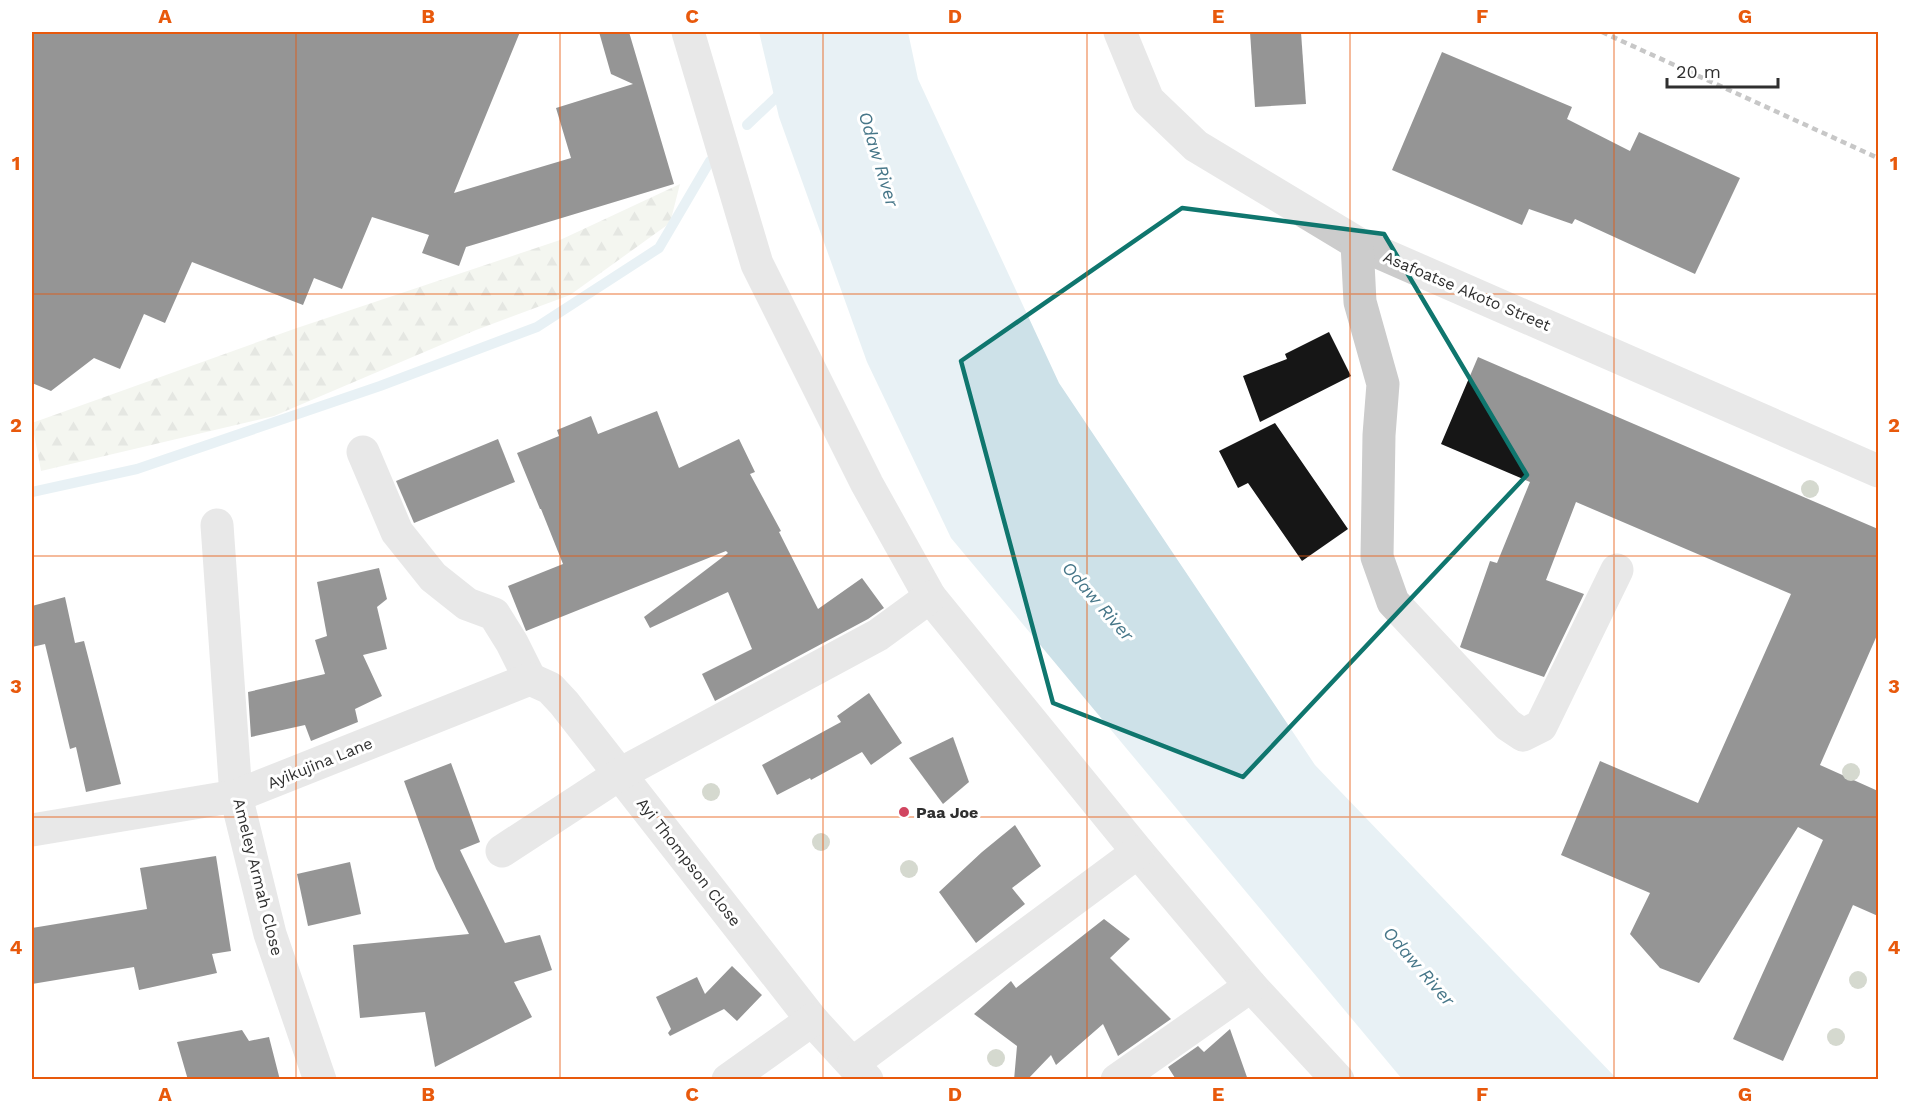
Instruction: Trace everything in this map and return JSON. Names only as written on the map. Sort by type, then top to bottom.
[{"type":"street","points":[[688,32],[757,264],[867,484],[930,597],[1138,852],[1251,986],[1338,1080]]},
{"type":"street","name":"Asafoatse Akoto Street","points":[[1120,32],[1148,100],[1196,146],[1357,243],[1878,471]]},
{"type":"street","points":[[1357,243],[1360,302],[1383,384],[1379,435],[1377,557],[1393,602],[1508,724],[1523,735],[1541,726],[1617,570]]},
{"type":"street","points":[[363,452],[397,532],[434,577],[467,604],[494,614],[512,642],[530,679]]},
{"type":"street","name":"Ameley Armah Close","points":[[217,525],[236,796],[270,934],[320,1080]]},
{"type":"street","points":[[502,851],[620,774],[878,635],[930,597]]},
{"type":"street","name":"Ayikujina Lane","points":[[32,830],[236,796],[530,679]]},
{"type":"street","name":"Ayi Thompson Close","points":[[530,679],[550,688],[812,1020],[860,1071]]},
{"type":"street","points":[[860,1071],[1138,852]]},
{"type":"street","points":[[1117,1080],[1251,986]]},
{"type":"street","points":[[728,1080],[812,1020]]},
{"type":"highlighted area","points":[[1182,208],[1384,234],[1527,475],[1243,777],[1053,703],[961,361]]},
{"type":"green space","points":[[680,184],[670,223],[570,295],[476,330],[274,416],[41,471],[32,423],[294,329],[560,240]]},
{"type":"water","name":"Odaw River","points":[[759,32],[908,32],[918,79],[1059,383],[1315,765],[1617,1079],[1402,1079],[951,538],[867,362],[779,117]]},
{"type":"building","points":[[32,32],[520,32],[454,193],[571,158],[556,108],[633,84],[611,74],[599,32],[629,32],[674,184],[466,247],[459,266],[422,253],[429,235],[372,217],[342,289],[314,278],[303,305],[192,262],[165,323],[144,314],[120,369],[94,358],[51,391],[32,383]]},
{"type":"building","points":[[1250,32],[1301,32],[1306,104],[1255,107]]},
{"type":"building","points":[[1442,52],[1572,107],[1567,119],[1630,151],[1639,132],[1740,178],[1695,274],[1575,219],[1572,224],[1529,209],[1522,225],[1392,170]]},
{"type":"building","points":[[1329,332],[1351,376],[1260,422],[1243,376],[1287,359],[1285,354]]},
{"type":"building","points":[[1478,357],[1878,529],[1878,633],[1820,765],[1878,791],[1878,916],[1853,905],[1783,1061],[1733,1039],[1823,840],[1798,827],[1699,983],[1660,968],[1630,934],[1650,893],[1561,855],[1600,761],[1698,803],[1791,594],[1576,502],[1546,580],[1584,594],[1544,677],[1460,647],[1490,561],[1497,563],[1530,482],[1441,444]]},
{"type":"building","points":[[657,411],[679,468],[739,439],[755,472],[750,474],[781,531],[779,532],[818,609],[862,578],[884,608],[868,619],[715,701],[702,674],[752,649],[728,592],[650,628],[644,617],[728,553],[726,551],[526,631],[508,586],[563,564],[517,453],[559,436],[557,430],[591,416],[598,434]]},
{"type":"building","points":[[1275,423],[1348,529],[1302,561],[1248,483],[1238,488],[1219,451]]},
{"type":"building","points":[[498,439],[515,482],[414,523],[396,481]]},
{"type":"building","points":[[379,568],[387,599],[377,607],[387,649],[363,655],[382,696],[355,709],[358,722],[311,741],[305,725],[251,737],[248,692],[325,674],[315,640],[327,636],[317,582]]},
{"type":"building","points":[[65,597],[75,643],[84,641],[121,784],[86,792],[76,747],[70,749],[45,644],[32,647],[32,606]]},
{"type":"building","points":[[869,693],[902,743],[871,765],[862,752],[811,780],[810,778],[777,795],[762,765],[841,722],[837,716]]},
{"type":"building","points":[[953,737],[969,782],[943,804],[909,758]]},
{"type":"building","points":[[451,763],[480,842],[460,850],[505,943],[540,935],[552,970],[514,982],[532,1017],[435,1067],[425,1012],[360,1018],[353,945],[469,934],[436,869],[404,781]]},
{"type":"building","points":[[1015,825],[1041,866],[1012,888],[1025,904],[976,943],[939,892]]},
{"type":"building","points":[[216,856],[231,951],[212,954],[217,973],[139,990],[134,967],[32,984],[32,928],[147,909],[140,868]]},
{"type":"building","points":[[350,862],[361,914],[308,926],[297,874]]},
{"type":"building","points":[[1104,919],[1130,939],[1110,958],[1171,1019],[1118,1056],[1103,1024],[1056,1065],[1051,1055],[1027,1080],[1014,1080],[1017,1046],[974,1014],[1011,981],[1016,988]]},
{"type":"building","points":[[732,966],[762,995],[737,1021],[724,1009],[670,1036],[668,1033],[671,1029],[656,997],[697,977],[705,994]]},
{"type":"building","points":[[1230,1029],[1248,1080],[1174,1080],[1168,1067],[1198,1046],[1204,1052]]},
{"type":"building","points":[[242,1030],[249,1041],[269,1037],[280,1080],[188,1080],[177,1042]]},
{"type":"waterway","points":[[747,125],[784,90]]},
{"type":"waterway","points":[[32,492],[137,469],[380,386],[537,327],[659,248],[710,161]]},
{"type":"railway","points":[[1602,32],[1878,158]]},
{"type":"place","name":"Paa Joe","points":[[904,812]]}]
